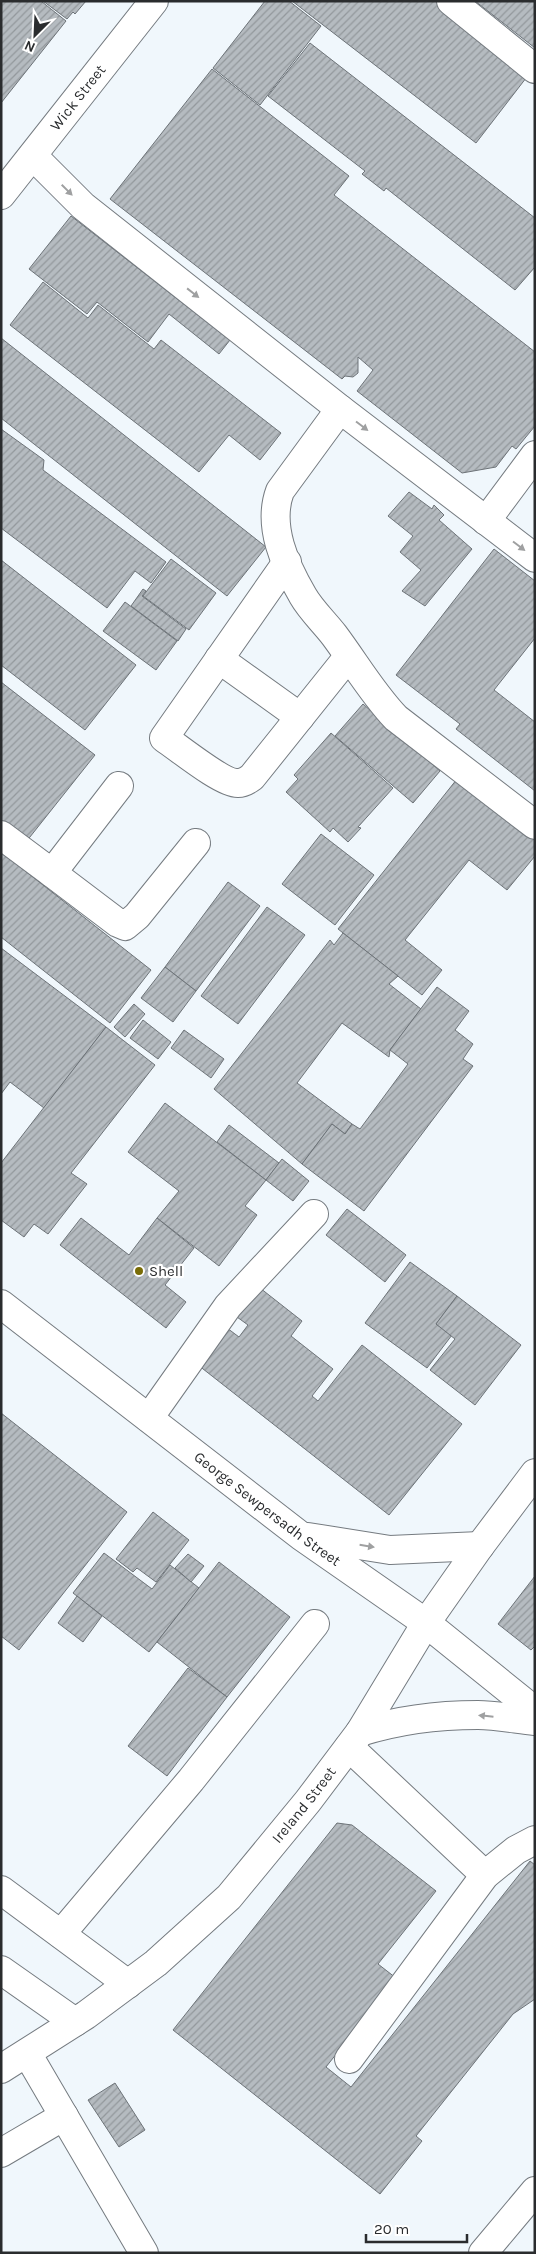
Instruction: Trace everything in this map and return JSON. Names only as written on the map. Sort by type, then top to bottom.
[{"type":"street","points":[[451,1],[535,69]]},
{"type":"street","name":"Wick Street","points":[[4,185],[33,156],[152,2]]},
{"type":"street","points":[[33,156],[83,206],[340,409],[535,558]]},
{"type":"street","points":[[340,409],[280,491],[275,503],[277,533],[287,562],[303,597],[378,699],[396,718],[535,825]]},
{"type":"street","points":[[486,521],[535,455]]},
{"type":"street","points":[[287,562],[164,738],[225,780],[238,784],[252,777],[348,657]]},
{"type":"street","points":[[219,660],[300,717]]},
{"type":"street","points":[[52,874],[119,786]]},
{"type":"street","points":[[1,835],[118,924],[125,926],[137,916],[196,843]]},
{"type":"street","points":[[149,1418],[228,1306],[314,1214]]},
{"type":"street","name":"George Sewpersadh Street","points":[[1,1304],[301,1536],[426,1623],[535,1711]]},
{"type":"street","name":"Ireland Street","points":[[1,2069],[75,2022],[156,1963],[229,1897],[308,1801],[354,1739],[426,1623],[480,1546],[535,1473]]},
{"type":"street","points":[[301,1536],[390,1550],[480,1546]]},
{"type":"street","points":[[61,1934],[191,1780],[315,1624]]},
{"type":"street","points":[[485,1875],[354,1739],[384,1724],[421,1718],[479,1715],[535,1722]]},
{"type":"street","points":[[348,2058],[485,1875],[516,1850],[535,1840]]},
{"type":"street","points":[[1,1890],[128,1984]]},
{"type":"street","points":[[1,1970],[75,2022]]},
{"type":"street","points":[[27,2053],[144,2253]]},
{"type":"street","points":[[1,2153],[64,2116]]},
{"type":"street","points":[[483,2253],[535,2192]]},
{"type":"building","points":[[1,1],[41,1],[66,21],[1,103]]},
{"type":"building","points":[[43,1],[86,1],[75,14],[73,12],[67,19]]},
{"type":"building","points":[[265,1],[289,1],[321,26],[260,105],[213,68]]},
{"type":"building","points":[[292,1],[446,1],[533,69],[476,143]]},
{"type":"building","points":[[475,1],[535,1],[535,48]]},
{"type":"building","points":[[310,43],[535,218],[535,267],[515,290],[386,188],[384,191],[362,174],[365,171],[268,96]]},
{"type":"building","points":[[212,69],[349,176],[334,195],[535,352],[535,426],[516,449],[512,446],[496,467],[462,473],[357,391],[373,370],[358,357],[358,373],[353,377],[345,376],[342,379],[110,199]]},
{"type":"building","points":[[71,216],[230,340],[219,354],[169,314],[148,342],[97,302],[87,314],[29,269]]},
{"type":"building","points":[[43,282],[88,318],[98,305],[154,349],[161,340],[281,433],[260,460],[229,435],[199,472],[10,325]]},
{"type":"building","points":[[1,338],[266,547],[227,596],[1,418]]},
{"type":"building","points":[[1,429],[44,460],[43,470],[166,562],[151,583],[135,571],[107,608],[1,528]]},
{"type":"building","points":[[409,492],[432,509],[434,505],[444,515],[439,520],[472,549],[425,606],[402,591],[421,570],[400,552],[413,536],[388,516]]},
{"type":"building","points":[[494,549],[535,581],[535,638],[494,690],[535,722],[535,791],[456,729],[460,724],[396,675]]},
{"type":"building","points":[[171,559],[216,593],[189,630],[143,596]]},
{"type":"building","points":[[1,560],[136,665],[85,730],[1,665]]},
{"type":"building","points":[[143,589],[146,591],[142,596],[186,629],[178,641],[131,606]]},
{"type":"building","points":[[125,602],[177,641],[156,670],[103,631]]},
{"type":"building","points":[[1,682],[95,755],[22,847],[1,831]]},
{"type":"building","points":[[363,704],[440,771],[413,803],[335,736]]},
{"type":"building","points":[[331,733],[393,788],[358,827],[361,828],[348,842],[333,828],[330,832],[286,792],[298,779],[294,775]]},
{"type":"building","points":[[457,779],[535,840],[535,856],[507,890],[469,860],[405,940],[442,970],[422,995],[338,929]]},
{"type":"building","points":[[321,834],[374,875],[335,925],[282,884]]},
{"type":"building","points":[[1,852],[151,970],[110,1023],[1,937]]},
{"type":"building","points":[[228,882],[260,906],[196,991],[165,967]]},
{"type":"building","points":[[267,907],[305,935],[238,1024],[201,996]]},
{"type":"building","points":[[343,933],[398,976],[389,984],[421,1009],[390,1050],[389,1057],[342,1023],[297,1083],[352,1124],[345,1134],[332,1124],[302,1164],[214,1089],[330,940],[334,945]]},
{"type":"building","points":[[1,948],[106,1027],[44,1108],[10,1082],[1,1094]]},
{"type":"building","points":[[165,967],[196,991],[173,1022],[141,998]]},
{"type":"building","points":[[437,987],[469,1011],[455,1030],[473,1044],[463,1059],[473,1066],[364,1211],[302,1164],[332,1124],[345,1134],[352,1124],[360,1129],[408,1064],[390,1050]]},
{"type":"building","points":[[134,1004],[145,1014],[125,1037],[114,1027]]},
{"type":"building","points":[[143,1020],[171,1042],[158,1059],[130,1038]]},
{"type":"building","points":[[106,1027],[155,1065],[71,1173],[87,1184],[48,1234],[34,1224],[24,1237],[1,1220],[1,1163]]},
{"type":"building","points":[[184,1030],[224,1059],[211,1078],[171,1048]]},
{"type":"building","points":[[165,1103],[266,1180],[245,1206],[257,1215],[219,1266],[157,1218],[179,1191],[128,1152]]},
{"type":"building","points":[[229,1125],[279,1163],[266,1180],[217,1142]]},
{"type":"building","points":[[282,1159],[309,1181],[293,1201],[266,1180]]},
{"type":"building","points":[[347,1209],[406,1255],[385,1282],[326,1235]]},
{"type":"building","points":[[81,1218],[129,1255],[157,1218],[194,1248],[165,1285],[186,1302],[166,1328],[60,1245]]},
{"type":"building","points":[[410,1262],[457,1296],[436,1324],[452,1335],[427,1368],[365,1323]]},
{"type":"building","points":[[260,1288],[302,1321],[291,1336],[333,1369],[312,1396],[318,1401],[362,1345],[462,1424],[389,1515],[198,1365],[227,1328],[239,1337],[248,1325],[237,1317]]},
{"type":"building","points":[[457,1296],[521,1345],[475,1405],[430,1370],[455,1339],[436,1324]]},
{"type":"building","points":[[1,1413],[127,1512],[19,1650],[1,1636]]},
{"type":"building","points":[[153,1512],[189,1540],[156,1582],[137,1568],[133,1572],[116,1559]]},
{"type":"building","points":[[104,1553],[152,1589],[170,1565],[199,1588],[149,1652],[73,1593]]},
{"type":"building","points":[[188,1554],[204,1566],[191,1582],[175,1568]]},
{"type":"building","points":[[219,1562],[290,1617],[227,1697],[157,1642]]},
{"type":"building","points":[[535,1576],[535,1646],[531,1650],[498,1624]]},
{"type":"building","points":[[77,1596],[102,1616],[83,1642],[58,1623]]},
{"type":"building","points":[[188,1668],[227,1697],[167,1776],[128,1746]]},
{"type":"building","points":[[337,1823],[352,1825],[436,1891],[378,1964],[396,1978],[326,2067],[351,2087],[530,1861],[535,1865],[535,1999],[513,2014],[416,2136],[422,2141],[380,2194],[173,2030]]},
{"type":"building","points":[[115,2083],[145,2130],[119,2147],[88,2100]]},
{"type":"place","name":"Shell","points":[[139,1271]]}]
